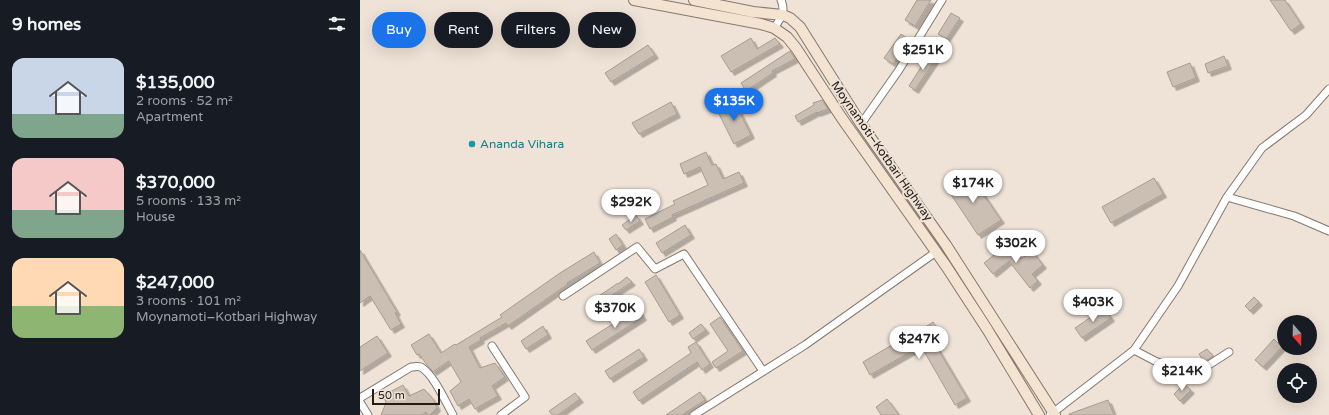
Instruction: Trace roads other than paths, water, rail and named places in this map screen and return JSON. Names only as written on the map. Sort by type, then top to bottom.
[{"type":"main road","name":"Moynamoti–Kotbari Highway","points":[[634,0],[761,24],[774,28],[787,36],[841,117],[936,252],[987,329],[1039,415]]},
{"type":"main road","name":"Moynamoti–Kotbari Highway","points":[[694,0],[753,12],[783,15],[790,18],[800,27],[861,124],[946,245],[1053,414]]},
{"type":"street","points":[[774,28],[783,15],[784,10],[781,0]]},
{"type":"street","points":[[861,124],[898,70],[942,0]]},
{"type":"street","points":[[1053,414],[1134,350],[1178,286],[1228,196],[1262,148],[1306,115],[1329,88]]},
{"type":"street","points":[[1228,196],[1294,216],[1329,231]]},
{"type":"street","points":[[563,296],[637,247],[655,269],[684,254],[763,371]]},
{"type":"street","points":[[694,415],[805,345],[936,252]]},
{"type":"street","points":[[492,346],[525,397],[501,415]]},
{"type":"street","points":[[1134,350],[1155,361],[1193,375],[1229,352]]},
{"type":"street","points":[[360,398],[411,367],[417,366],[431,377],[453,415]]},
{"type":"street","points":[[360,402],[368,415]]},
{"type":"place","name":"Ananda Vihara","points":[[472,144]]}]
